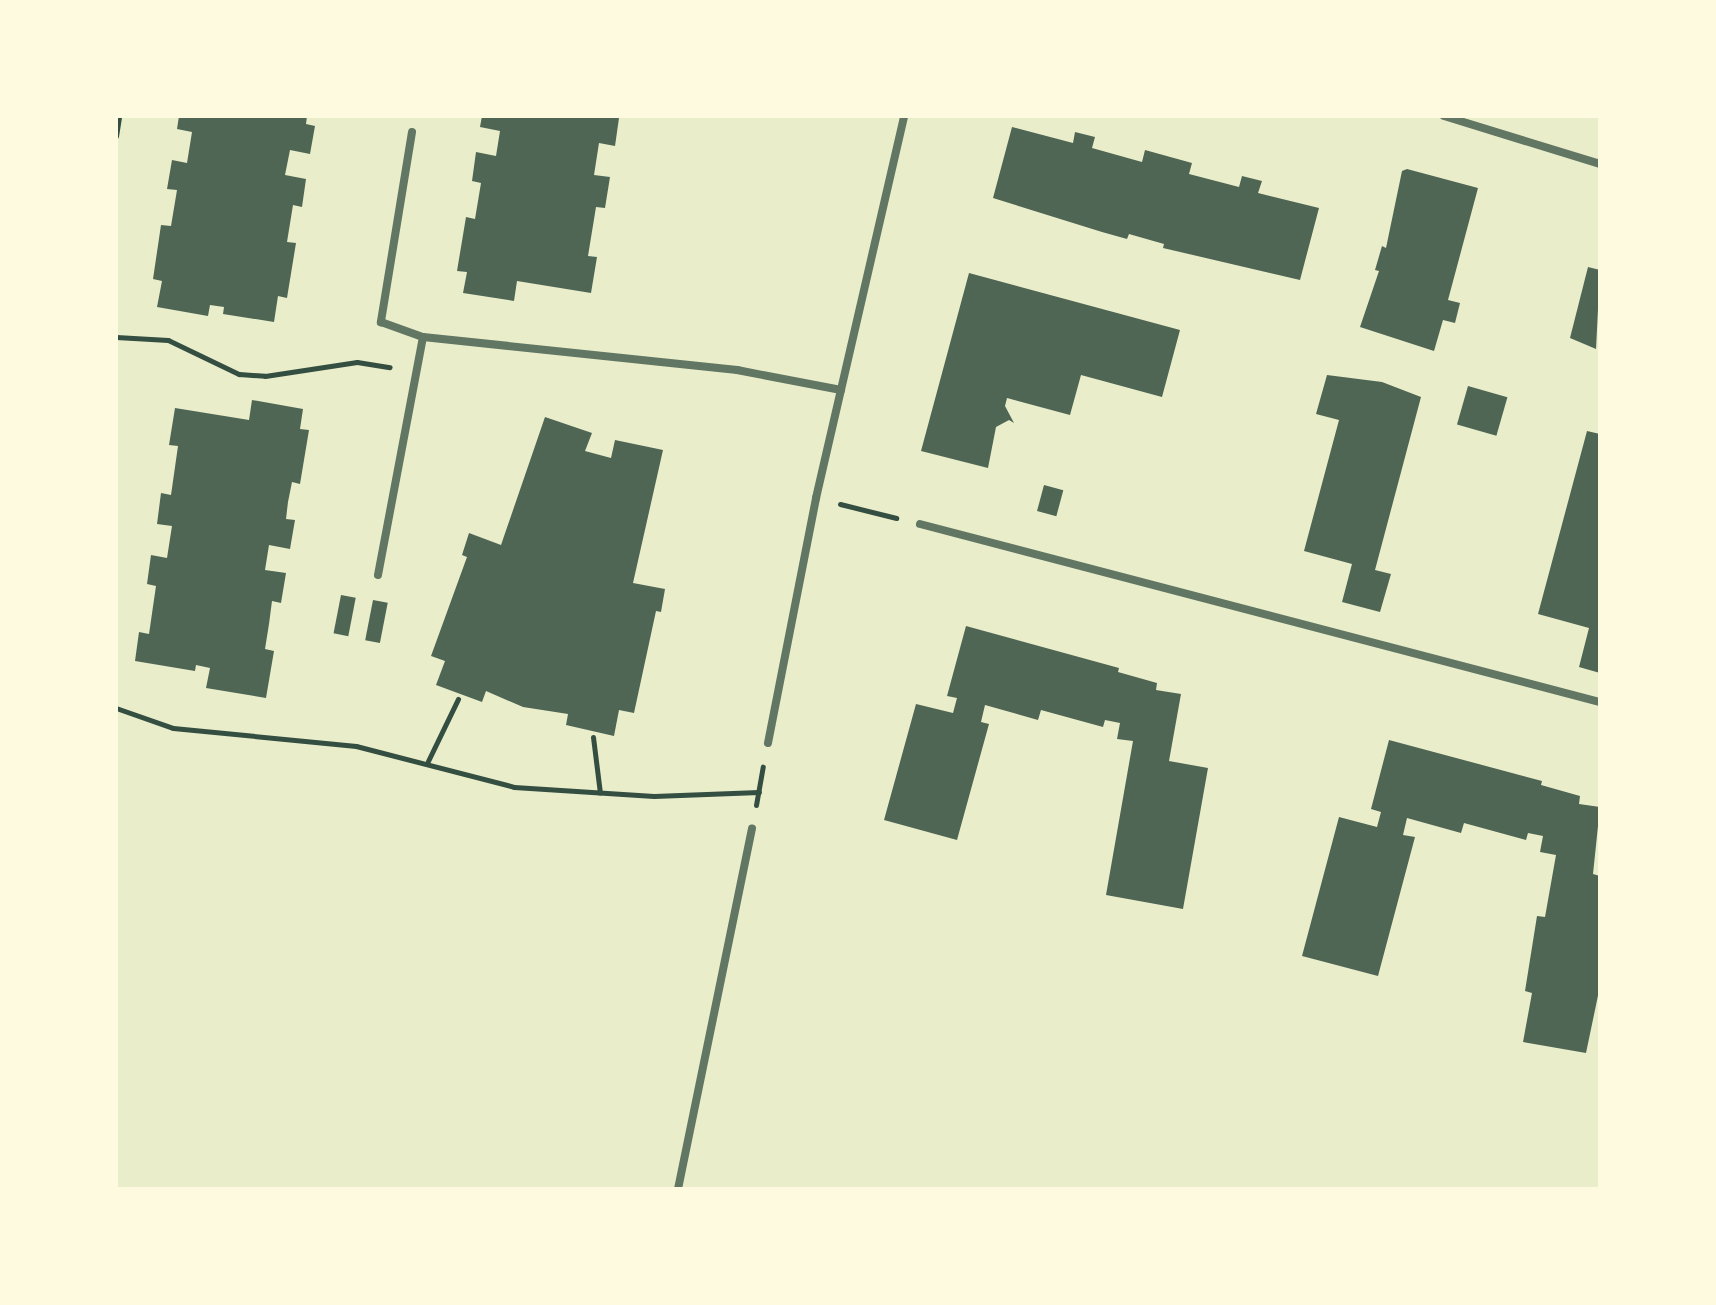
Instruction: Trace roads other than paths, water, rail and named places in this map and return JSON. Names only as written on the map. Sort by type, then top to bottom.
[{"type":"street","points":[[768,743],[816,498],[904,116]]},
{"type":"street","points":[[1444,116],[1600,164]]},
{"type":"street","points":[[412,132],[381,322],[423,337],[737,370],[841,390]]},
{"type":"street","points":[[378,575],[423,337]]},
{"type":"street","points":[[920,524],[1600,702]]},
{"type":"street","points":[[678,1189],[752,829]]}]
